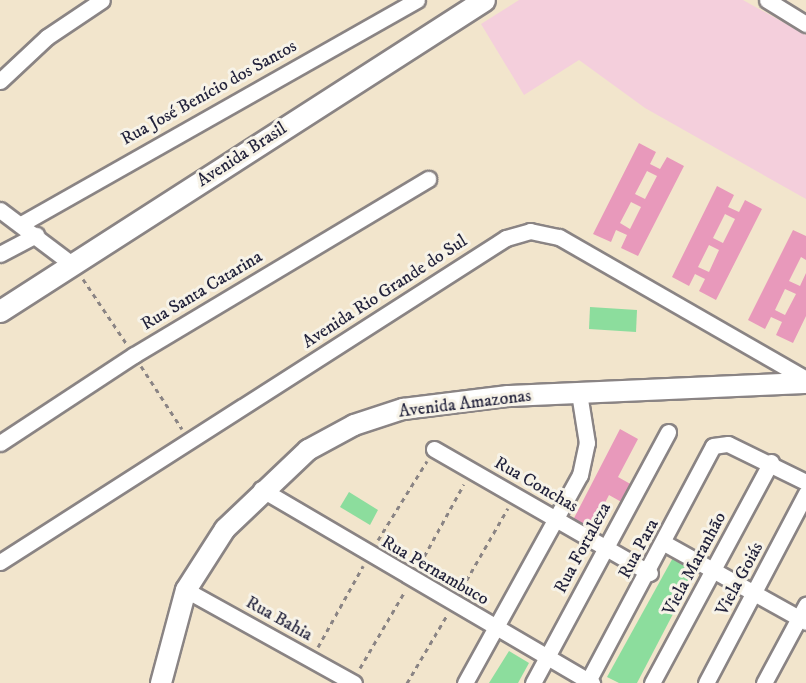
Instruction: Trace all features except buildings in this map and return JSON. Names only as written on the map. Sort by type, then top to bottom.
[{"type":"main road","name":"Avenida Brasil","points":[[0,311],[484,0]]},
{"type":"street","points":[[0,81],[47,37],[102,0]]},
{"type":"street","name":"Rua José Benício dos Santos","points":[[21,224],[417,0]]},
{"type":"street","points":[[767,0],[806,24]]},
{"type":"street","name":"Rua Santa Catarina","points":[[0,443],[134,355],[428,179]]},
{"type":"street","points":[[0,210],[73,265]]},
{"type":"street","name":"Avenida Rio Grande do Sul","points":[[0,562],[506,238],[530,231],[559,237],[806,381]]},
{"type":"street","points":[[0,254],[36,235]]},
{"type":"street","name":"Avenida Amazonas","points":[[161,683],[186,590],[225,529],[261,489],[308,450],[354,425],[403,409],[579,393],[806,381]]},
{"type":"street","points":[[465,683],[558,522],[584,461],[579,393]]},
{"type":"street","name":"Rua Fortaleza","points":[[533,683],[668,432]]},
{"type":"street","name":"Rua Para","points":[[589,682],[666,544],[704,457],[713,446],[728,444],[771,462]]},
{"type":"street","name":"Rua Conchas","points":[[434,449],[650,573]]},
{"type":"street","points":[[771,462],[806,482]]},
{"type":"street","name":"Viela Maranhão","points":[[652,683],[771,462]]},
{"type":"street","name":"Rua Pernambuco","points":[[261,489],[495,629],[589,682]]},
{"type":"street","name":"Viela Goiás","points":[[706,683],[756,593],[806,493]]},
{"type":"street","points":[[666,544],[756,593],[804,615],[764,683]]},
{"type":"street","name":"Rua Bahia","points":[[186,590],[354,683]]},
{"type":"shaded area","points":[[519,0],[743,0],[806,35],[806,199],[645,108],[579,60],[524,95],[481,24]]},
{"type":"green space","points":[[590,307],[637,310],[636,332],[589,329]]},
{"type":"green space","points":[[349,492],[378,510],[370,525],[340,507]]},
{"type":"green space","points":[[675,554],[697,568],[637,683],[619,683],[607,677]]},
{"type":"green space","points":[[509,651],[529,663],[518,683],[489,683]]}]
